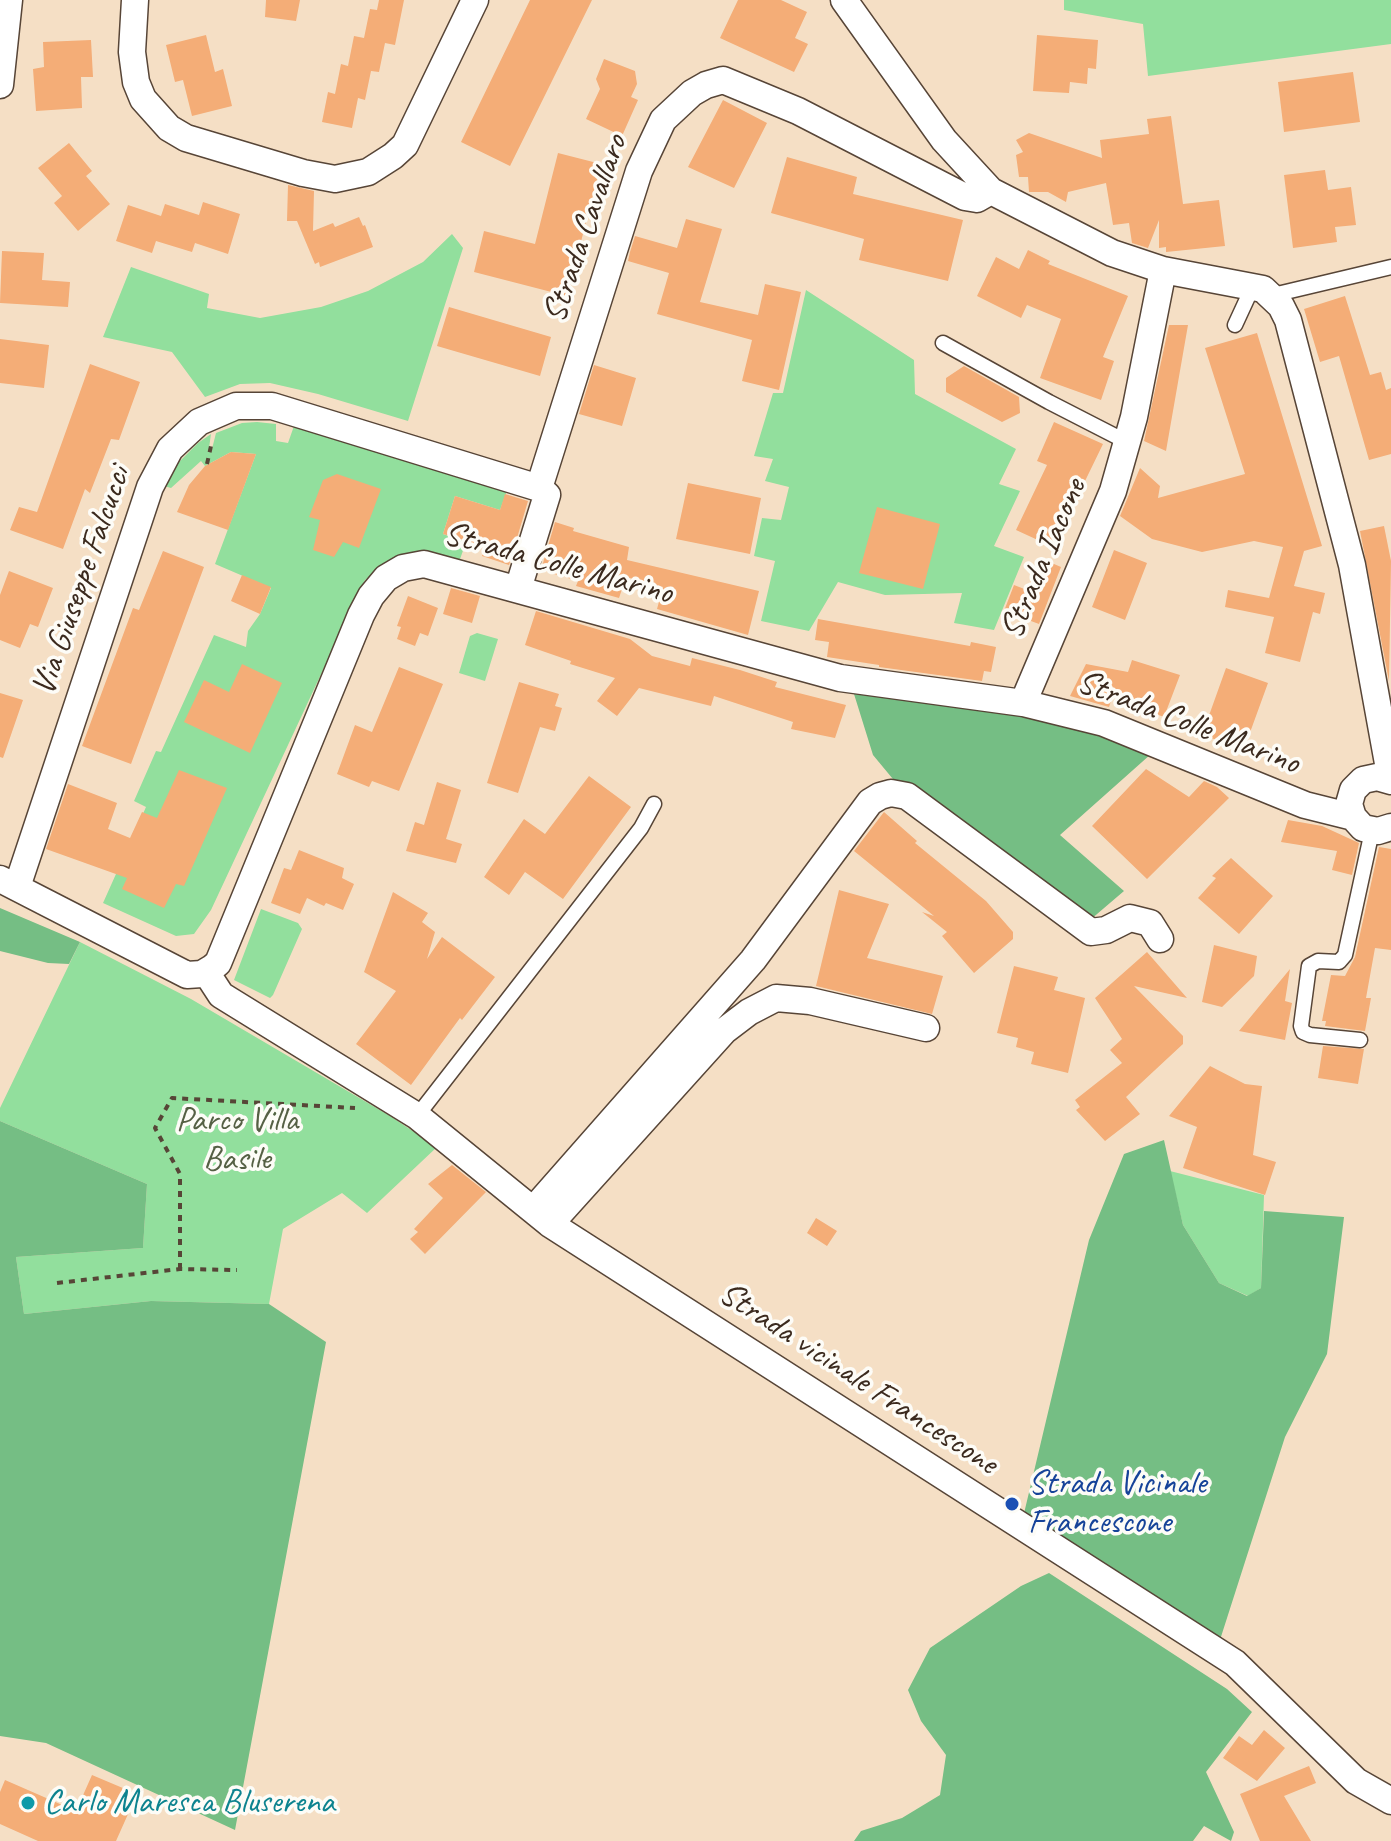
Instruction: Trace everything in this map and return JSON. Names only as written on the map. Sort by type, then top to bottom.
[{"type":"street","points":[[0,85],[9,0]]},
{"type":"street","points":[[135,0],[132,52],[136,82],[143,99],[169,128],[186,138],[335,179],[368,172],[405,145],[475,0]]},
{"type":"street","name":"Strada Cavallaro","points":[[844,0],[944,140],[991,191],[1112,253],[1163,270],[1263,290]]},
{"type":"street","name":"Strada Cavallaro","points":[[518,589],[547,495],[539,488],[639,171],[663,120],[692,93],[723,80],[798,111],[965,197],[977,199],[991,191]]},
{"type":"street","name":"Strada Iacone","points":[[1023,703],[1113,491],[1134,417],[1163,270]]},
{"type":"street","points":[[1263,290],[1288,320],[1352,565],[1391,780],[1370,777],[1358,784],[1350,797],[1379,826]]},
{"type":"street","name":"Via Giuseppe Falcucci","points":[[9,883],[150,487],[161,462],[189,429],[224,409],[247,405],[272,406],[539,488]]},
{"type":"street","name":"Strada Colle Marino","points":[[206,972],[218,963],[361,615],[386,578],[403,568],[424,564],[840,678],[1023,703],[1104,723],[1305,805],[1379,826]]},
{"type":"street","points":[[542,1217],[753,960],[870,802],[880,796],[891,793],[907,796],[1091,932],[1106,930],[1130,918],[1150,923],[1160,939]]},
{"type":"street","points":[[9,883],[187,975],[206,972]]},
{"type":"street","name":"Strada vicinale Francescone","points":[[206,972],[221,995],[417,1116],[542,1217],[1235,1663],[1355,1780],[1391,1801]]},
{"type":"street","points":[[542,1217],[724,1031],[749,1012],[776,998],[810,1001],[926,1028]]},
{"type":"lane","points":[[1235,325],[1263,290],[1391,267]]},
{"type":"lane","points":[[943,343],[1127,442]]},
{"type":"lane","points":[[417,1116],[641,828],[654,804]]},
{"type":"lane","points":[[1360,1040],[1310,1035],[1303,1032],[1301,1026],[1309,966],[1318,961],[1339,962],[1345,955],[1379,826]]},
{"type":"path","points":[[180,1269],[180,1174],[155,1128],[172,1098],[358,1108]]},
{"type":"path","points":[[57,1283],[180,1269],[237,1270]]},
{"type":"green space","points":[[1064,0],[1391,0],[1391,44],[1148,76],[1143,24],[1064,10]]},
{"type":"green space","points":[[452,234],[463,248],[408,421],[270,383],[240,384],[205,397],[172,352],[103,337],[131,267],[209,294],[207,308],[260,318],[321,307],[368,291],[423,262]]},
{"type":"green space","points":[[806,290],[914,360],[915,394],[1016,449],[999,484],[1020,491],[994,546],[1024,557],[994,630],[954,623],[962,593],[885,595],[838,582],[809,631],[761,621],[775,561],[754,556],[762,518],[781,520],[789,487],[765,481],[773,459],[754,456],[773,393],[783,393]]},
{"type":"green space","points":[[242,423],[276,424],[276,441],[288,443],[294,426],[507,491],[500,510],[455,496],[443,534],[466,542],[459,562],[377,570],[365,580],[211,910],[194,934],[176,936],[103,903],[146,807],[134,801],[156,751],[161,752],[214,635],[246,647],[248,631],[260,614],[271,588],[215,564],[256,454],[231,452],[205,466],[201,461],[171,488],[164,486],[171,470],[211,434],[209,448],[212,449],[216,433]]},
{"type":"green space","points":[[477,633],[498,639],[485,681],[459,673],[470,636]]},
{"type":"green space","points":[[854,694],[1005,710],[1080,728],[1151,754],[1060,835],[1124,891],[1083,926],[907,796],[873,755]]},
{"type":"green space","points":[[0,908],[80,942],[69,964],[48,963],[0,951]]},
{"type":"green space","points":[[261,909],[298,923],[302,929],[270,998],[234,980]]},
{"type":"green space","name":"Parco Villa Basile","points":[[80,942],[191,999],[437,1147],[367,1213],[342,1193],[283,1229],[269,1304],[151,1301],[24,1314],[16,1257],[143,1248],[147,1184],[0,1121],[0,1108]]},
{"type":"green space","points":[[0,1121],[147,1184],[143,1248],[16,1257],[24,1314],[151,1301],[269,1304],[326,1342],[235,1830],[46,1743],[0,1736]]},
{"type":"green space","points":[[1164,1140],[1183,1225],[1219,1283],[1247,1296],[1261,1288],[1264,1211],[1344,1217],[1327,1354],[1285,1437],[1219,1643],[1021,1526],[1089,1240],[1124,1154]]},
{"type":"green space","points":[[1170,1171],[1264,1195],[1261,1288],[1248,1296],[1219,1283],[1183,1225]]},
{"type":"green space","points":[[1049,1573],[1227,1689],[1252,1712],[1206,1772],[1234,1832],[1231,1841],[1204,1826],[1193,1841],[854,1841],[861,1831],[902,1818],[940,1795],[946,1755],[921,1721],[908,1690],[930,1648],[1021,1586]]},
{"type":"building","points":[[266,0],[300,0],[296,21],[265,17]]},
{"type":"building","points":[[379,0],[404,0],[395,45],[385,43],[379,72],[371,71],[365,100],[358,98],[352,128],[322,122],[328,92],[335,94],[341,64],[348,66],[354,36],[364,38],[370,9],[377,10]]},
{"type":"building","points":[[530,0],[592,0],[510,166],[461,142]]},
{"type":"building","points":[[738,0],[781,0],[807,12],[795,38],[808,44],[794,72],[720,38]]},
{"type":"building","points":[[206,35],[215,72],[223,69],[232,106],[192,116],[183,80],[175,82],[166,45]]},
{"type":"building","points":[[1037,35],[1098,40],[1096,69],[1088,68],[1087,84],[1070,82],[1069,93],[1033,91]]},
{"type":"building","points":[[91,40],[93,77],[81,77],[82,108],[36,111],[33,69],[44,67],[43,42]]},
{"type":"building","points":[[604,59],[635,71],[637,84],[631,97],[638,100],[622,136],[586,119],[600,89],[596,79]]},
{"type":"building","points":[[1353,72],[1360,122],[1284,132],[1278,82]]},
{"type":"building","points":[[723,100],[767,123],[734,188],[688,167]]},
{"type":"building","points":[[1171,116],[1183,204],[1219,200],[1225,246],[1166,252],[1166,247],[1159,248],[1159,220],[1148,248],[1132,243],[1129,223],[1113,225],[1106,183],[1068,192],[1066,202],[1048,192],[1029,192],[1028,177],[1019,177],[1016,155],[1023,152],[1016,140],[1029,133],[1102,158],[1100,140],[1149,134],[1147,119]]},
{"type":"building","points":[[69,143],[92,171],[86,176],[110,204],[78,231],[54,203],[62,196],[38,168]]},
{"type":"building","points":[[558,153],[601,164],[567,296],[474,272],[484,231],[535,244]]},
{"type":"building","points":[[787,157],[857,177],[853,194],[963,220],[948,281],[859,260],[864,239],[771,213]]},
{"type":"building","points":[[1325,170],[1328,190],[1351,187],[1356,225],[1335,227],[1337,242],[1293,248],[1284,175]]},
{"type":"building","points":[[288,185],[314,191],[313,231],[333,223],[335,227],[359,217],[373,247],[320,267],[319,262],[315,264],[297,221],[287,221]]},
{"type":"building","points":[[203,202],[240,214],[228,254],[195,243],[192,252],[156,241],[152,253],[116,241],[128,205],[161,216],[165,204],[199,215]]},
{"type":"building","points":[[686,219],[722,229],[700,302],[758,315],[765,284],[801,292],[779,390],[742,381],[752,340],[657,314],[669,273],[628,261],[635,236],[677,248]]},
{"type":"building","points":[[1028,250],[1050,261],[1048,264],[1128,296],[1103,357],[1114,361],[1101,400],[1040,378],[1061,319],[1027,305],[1021,318],[977,296],[996,257],[1019,269]]},
{"type":"building","points":[[2,251],[44,253],[42,280],[70,282],[68,307],[0,303]]},
{"type":"building","points":[[1345,296],[1370,375],[1381,372],[1386,390],[1391,388],[1391,454],[1369,460],[1339,356],[1320,362],[1304,309]]},
{"type":"building","points":[[449,307],[551,337],[540,376],[437,346]]},
{"type":"building","points":[[1169,325],[1188,325],[1166,451],[1144,441]]},
{"type":"building","points":[[1257,333],[1322,546],[1304,551],[1294,586],[1325,593],[1320,614],[1313,612],[1300,662],[1265,653],[1274,617],[1225,607],[1228,590],[1269,598],[1283,547],[1254,541],[1202,552],[1152,539],[1120,516],[1140,468],[1160,486],[1158,498],[1245,474],[1205,348]]},
{"type":"building","points":[[0,339],[49,345],[44,388],[0,383]]},
{"type":"building","points":[[90,364],[140,382],[119,440],[111,439],[90,493],[85,489],[63,549],[10,530],[19,507],[37,512]]},
{"type":"building","points":[[594,365],[636,378],[622,426],[579,414]]},
{"type":"building","points":[[964,366],[1019,397],[1020,413],[1002,422],[946,392],[946,378]]},
{"type":"building","points":[[1054,422],[1103,444],[1053,547],[1016,530],[1047,465],[1037,461]]},
{"type":"building","points":[[231,452],[256,454],[228,530],[177,512],[189,485],[205,466]]},
{"type":"building","points":[[337,474],[381,489],[359,548],[343,542],[334,557],[313,550],[320,520],[309,517],[323,480]]},
{"type":"building","points":[[688,483],[761,498],[750,554],[676,539]]},
{"type":"building","points":[[505,494],[528,501],[509,565],[482,556],[485,546],[443,534],[455,496],[500,510]]},
{"type":"building","points":[[877,507],[940,524],[923,589],[859,573]]},
{"type":"building","points":[[555,522],[574,528],[573,531],[629,547],[627,560],[759,591],[748,635],[657,609],[663,587],[626,577],[619,598],[576,586],[578,581],[541,570]]},
{"type":"building","points":[[1384,526],[1391,561],[1389,681],[1360,531]]},
{"type":"building","points":[[1114,550],[1147,563],[1125,620],[1092,607]]},
{"type":"building","points":[[163,551],[204,567],[131,764],[82,746],[133,608],[139,610]]},
{"type":"building","points":[[1040,558],[1061,567],[1039,624],[1004,611],[1014,585],[1027,590]]},
{"type":"building","points":[[9,571],[53,588],[38,627],[30,624],[20,648],[0,640],[0,595]]},
{"type":"building","points":[[242,575],[271,587],[260,614],[231,601]]},
{"type":"building","points":[[451,588],[480,596],[472,623],[443,614]]},
{"type":"building","points":[[408,596],[438,608],[428,636],[420,633],[415,646],[397,639],[401,627],[397,626]]},
{"type":"building","points":[[536,611],[630,639],[652,656],[690,666],[692,658],[740,670],[777,682],[775,687],[846,705],[835,738],[791,729],[793,722],[714,696],[711,706],[639,688],[617,716],[597,701],[615,678],[525,645]]},
{"type":"building","points":[[818,619],[970,646],[971,642],[996,647],[991,672],[984,671],[982,681],[827,657],[829,642],[815,640]]},
{"type":"building","points":[[1132,660],[1180,675],[1164,717],[1112,698],[1109,707],[1070,696],[1086,664],[1128,672]]},
{"type":"building","points":[[242,664],[282,683],[250,753],[184,722],[204,680],[229,692]]},
{"type":"building","points":[[399,667],[443,684],[399,791],[372,781],[369,787],[337,774],[355,725],[372,732]]},
{"type":"building","points":[[1226,668],[1268,683],[1244,749],[1202,735]]},
{"type":"building","points":[[519,682],[559,694],[555,706],[562,708],[555,731],[540,727],[518,793],[487,783]]},
{"type":"building","points":[[0,693],[23,700],[3,758],[0,757]]},
{"type":"building","points":[[1146,769],[1189,797],[1204,781],[1229,798],[1147,879],[1092,826]]},
{"type":"building","points":[[179,770],[227,788],[184,886],[176,884],[164,908],[122,889],[127,878],[46,849],[68,784],[117,803],[108,829],[130,838],[142,812],[157,818]]},
{"type":"building","points":[[589,776],[631,807],[563,899],[525,872],[509,895],[484,877],[524,819],[545,834]]},
{"type":"building","points":[[437,782],[461,790],[446,839],[462,844],[456,863],[406,851],[415,822],[424,825]]},
{"type":"building","points":[[884,812],[917,841],[915,843],[986,901],[1013,932],[1013,939],[974,973],[942,936],[947,932],[922,912],[934,916],[854,851]]},
{"type":"building","points":[[1288,820],[1322,826],[1359,843],[1352,875],[1332,870],[1337,851],[1281,842]]},
{"type":"building","points":[[1379,847],[1391,849],[1391,950],[1375,948],[1366,998],[1371,998],[1365,1031],[1325,1026],[1326,1021],[1322,1021],[1331,975],[1345,976],[1355,957]]},
{"type":"building","points":[[299,850],[344,868],[342,878],[354,884],[343,910],[307,898],[300,914],[271,903],[284,868],[291,870]]},
{"type":"building","points":[[1231,858],[1273,896],[1239,934],[1198,898],[1216,878],[1212,876]]},
{"type":"building","points":[[839,890],[889,904],[867,958],[943,976],[932,1014],[816,986]]},
{"type":"building","points":[[393,892],[428,913],[422,922],[435,932],[427,959],[442,937],[495,977],[462,1020],[460,1018],[411,1085],[356,1044],[396,991],[364,972]]},
{"type":"building","points":[[1214,945],[1257,956],[1254,976],[1222,1007],[1202,1002]]},
{"type":"building","points":[[1147,952],[1187,998],[1134,986],[1183,1036],[1183,1044],[1126,1097],[1140,1114],[1105,1141],[1076,1110],[1080,1107],[1075,1100],[1122,1063],[1110,1050],[1122,1039],[1095,998]]},
{"type":"building","points":[[1014,966],[1058,977],[1054,990],[1085,998],[1068,1073],[1031,1064],[1034,1052],[1016,1047],[1018,1038],[997,1033]]},
{"type":"building","points":[[1290,969],[1285,1001],[1292,1003],[1285,1040],[1239,1031]]},
{"type":"building","points":[[1323,1046],[1364,1049],[1358,1084],[1318,1078]]},
{"type":"building","points":[[1210,1066],[1245,1084],[1262,1086],[1253,1155],[1276,1162],[1265,1195],[1183,1168],[1197,1127],[1169,1116]]},
{"type":"building","points":[[452,1165],[486,1192],[425,1254],[410,1239],[418,1232],[414,1229],[443,1198],[428,1184]]},
{"type":"building","points":[[816,1218],[837,1231],[827,1246],[807,1233]]},
{"type":"building","points":[[1264,1730],[1285,1748],[1257,1781],[1223,1758],[1239,1736],[1252,1745]]},
{"type":"building","points":[[1309,1766],[1316,1783],[1284,1796],[1311,1841],[1260,1841],[1240,1794]]},
{"type":"building","name":"Carlo Maresca Bluserena","points":[[92,1775],[137,1794],[116,1841],[38,1841],[0,1824],[0,1792],[5,1780],[76,1811]]},
{"type":"place","name":"Strada Vicinale Francescone","points":[[1012,1504]]},
{"type":"place","name":"Carlo Maresca Bluserena","points":[[28,1803]]}]
